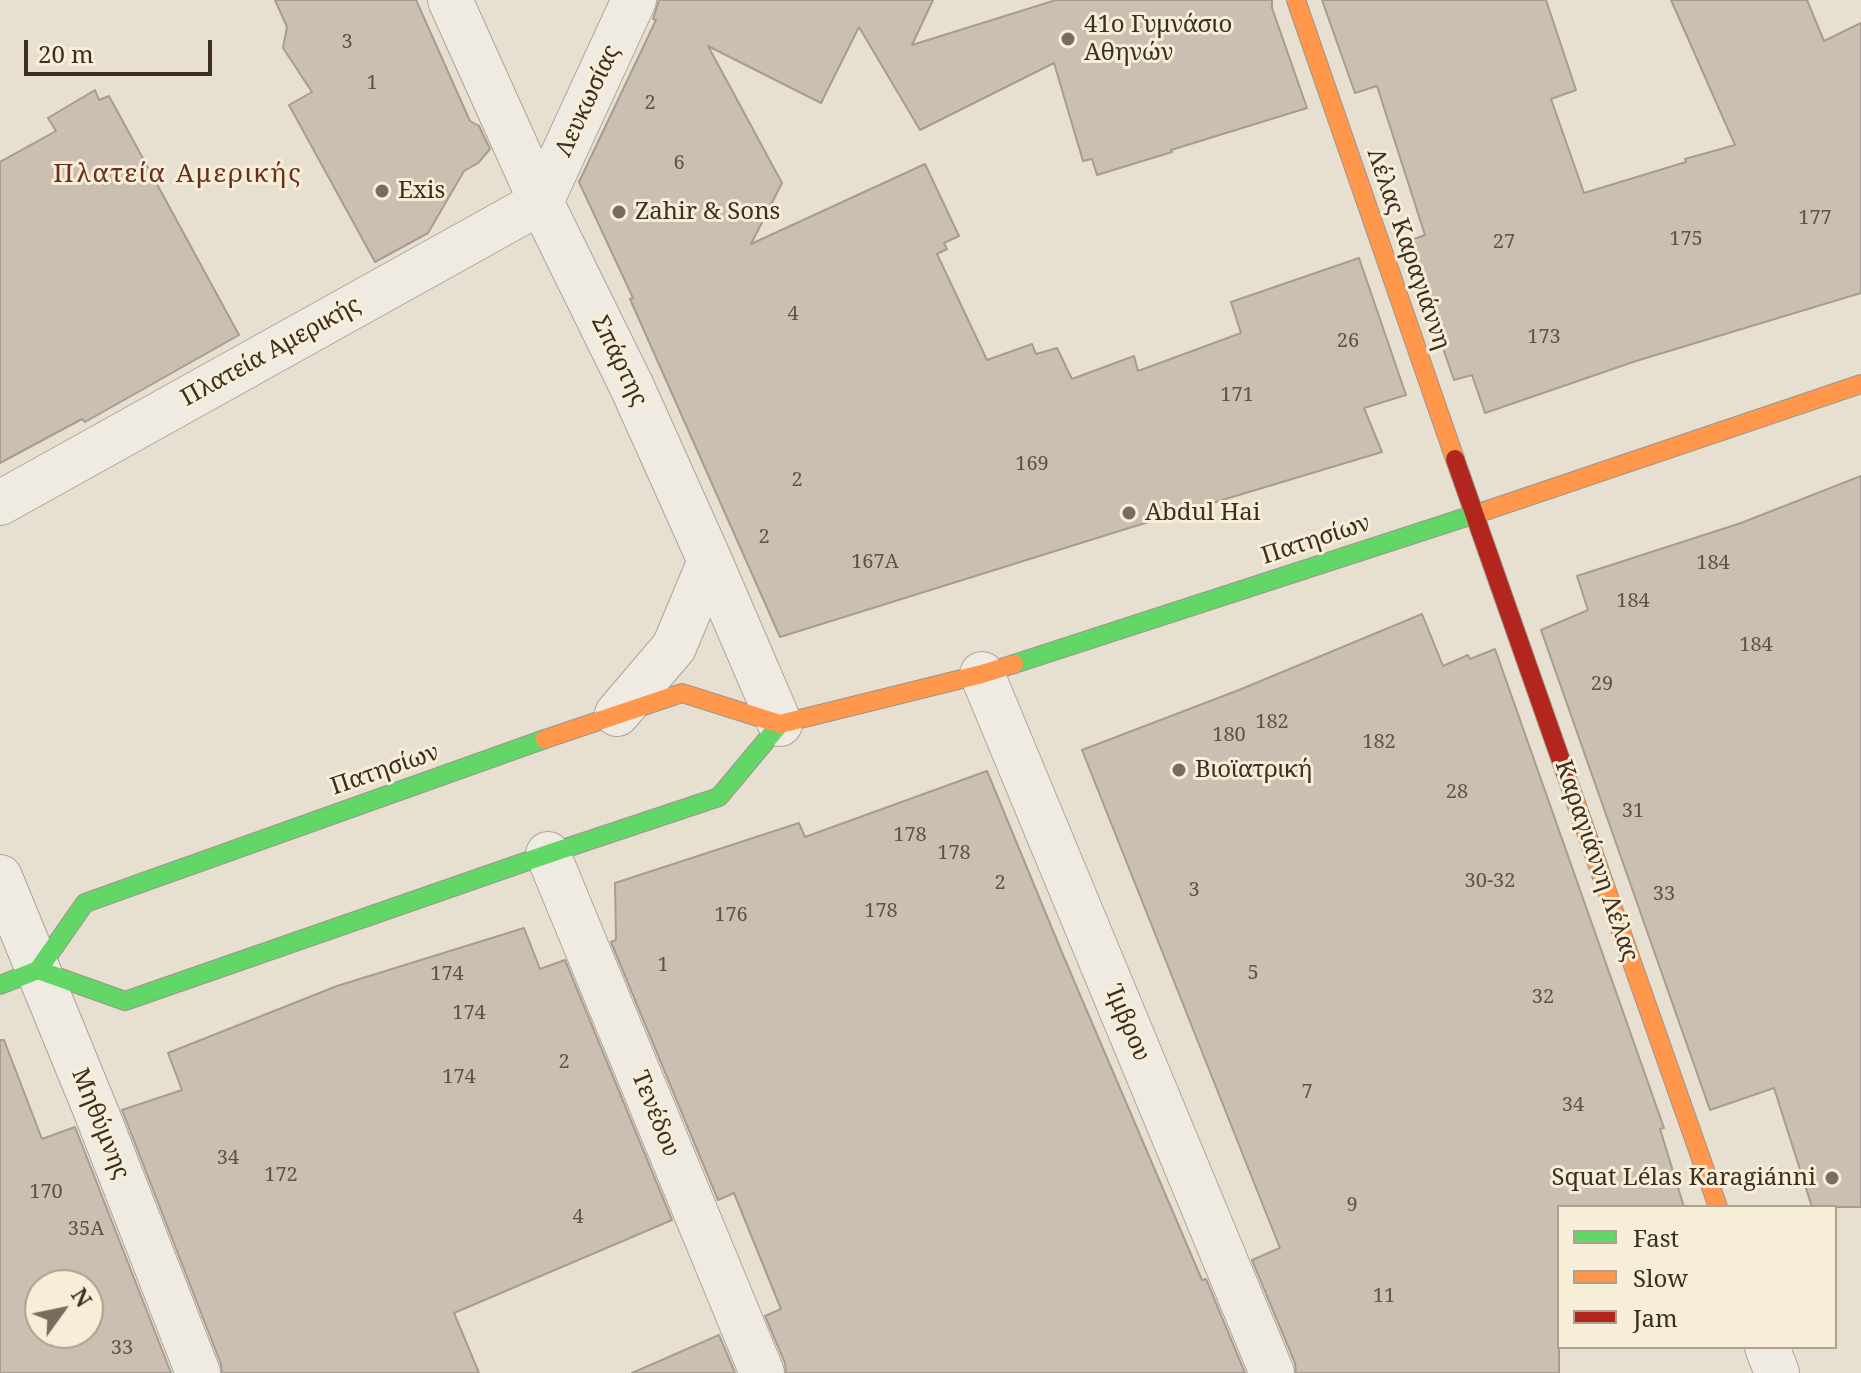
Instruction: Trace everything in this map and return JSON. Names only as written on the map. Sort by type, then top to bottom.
[{"type":"main road","name":"Λέλας Καραγιάννη","points":[[1296,0],[1475,514]]},
{"type":"main road","name":"Πατησίων","points":[[19,977],[85,903],[682,693],[780,724],[982,674],[1475,514],[1861,384]]},
{"type":"main road","name":"Καραγιάννη Λέλας","points":[[1475,514],[1717,1205]]},
{"type":"main road","points":[[19,977],[125,1001],[719,797],[780,724]]},
{"type":"street","name":"Σπάρτης","points":[[450,0],[541,202],[632,387],[780,724]]},
{"type":"street","name":"Λευκωσίας","points":[[541,202],[634,0]]},
{"type":"street","name":"Πλατεία Αμερικής","points":[[0,503],[541,202]]},
{"type":"street","points":[[617,714],[674,647],[710,561]]},
{"type":"street","name":"Ίμβρου","points":[[982,674],[1272,1373]]},
{"type":"street","name":"Τενέδου","points":[[548,854],[762,1373]]},
{"type":"street","name":"Μηθύμνης","points":[[0,877],[19,977],[92,1101],[198,1373]]},
{"type":"street","points":[[1768,1349],[1777,1373]]},
{"type":"building","points":[[275,0],[416,0],[470,121],[479,126],[490,149],[478,163],[464,171],[428,233],[375,262],[289,105],[312,92],[283,48],[287,27]]},
{"type":"building","points":[[659,0],[933,0],[912,45],[1056,0],[1272,0],[1272,8],[1307,108],[1097,175],[1092,159],[1083,161],[1054,63],[920,130],[859,27],[821,103],[708,46],[782,183],[751,244],[925,164],[959,236],[944,243],[947,249],[937,254],[987,360],[1032,344],[1036,354],[1057,348],[1072,379],[1134,356],[1138,371],[1241,333],[1231,302],[1359,258],[1406,395],[1364,408],[1382,452],[780,637],[630,299],[633,298],[579,182],[656,20],[653,19]]},
{"type":"building","points":[[1322,0],[1546,0],[1576,90],[1551,99],[1584,193],[1735,145],[1671,0],[1807,0],[1824,41],[1861,23],[1861,293],[1636,361],[1485,413],[1472,375],[1454,380],[1406,242],[1425,235],[1377,86],[1355,93]]},
{"type":"building","points":[[95,90],[99,100],[109,96],[239,335],[85,422],[82,419],[0,463],[0,162],[56,131],[48,118]]},
{"type":"building","points":[[1861,476],[1861,1207],[1811,1205],[1774,1088],[1710,1110],[1541,630],[1588,610],[1577,576],[1741,523]]},
{"type":"building","points":[[1422,614],[1443,666],[1468,655],[1470,659],[1495,649],[1664,1128],[1660,1129],[1683,1205],[1557,1205],[1559,1373],[1296,1373],[1295,1363],[1252,1260],[1280,1248],[1082,750],[1239,690]]},
{"type":"building","points":[[987,771],[1202,1280],[1206,1279],[1245,1373],[786,1373],[785,1363],[765,1316],[781,1309],[734,1193],[718,1200],[611,942],[616,940],[615,883],[799,823],[805,837]]},
{"type":"building","points":[[524,928],[540,969],[565,960],[672,1220],[454,1313],[479,1373],[222,1373],[122,1110],[182,1090],[168,1053],[337,986]]},
{"type":"building","points":[[0,1040],[4,1040],[42,1139],[75,1127],[171,1373],[0,1373]]},
{"type":"building","points":[[719,1335],[735,1373],[632,1373]]},
{"type":"traffic: fast","points":[[1014,664],[1488,510]]},
{"type":"traffic: fast","points":[[38,970],[125,1001],[719,797],[780,724]]},
{"type":"traffic: fast","points":[[0,985],[38,970],[85,903],[545,739]]},
{"type":"traffic: slow","points":[[1296,0],[1455,459]]},
{"type":"traffic: slow","points":[[1488,510],[1861,384]]},
{"type":"traffic: slow","points":[[545,739],[682,693],[780,724],[1014,664]]},
{"type":"traffic: slow","points":[[1565,772],[1717,1205]]},
{"type":"traffic: jam","points":[[1455,459],[1565,772]]},
{"type":"place","name":"41ο Γυμνάσιο Αθηνών","points":[[1068,39]]},
{"type":"place","name":"Exis","points":[[382,191]]},
{"type":"place","name":"Zahir & Sons","points":[[619,212]]},
{"type":"place","name":"Abdul Hai","points":[[1129,513]]},
{"type":"place","name":"Βιοϊατρική","points":[[1179,770]]},
{"type":"place","name":"Squat Lélas Karagiánni","points":[[1832,1178]]},
{"type":"district","name":"Πλατεία Αμερικής","points":[[178,175]]}]
